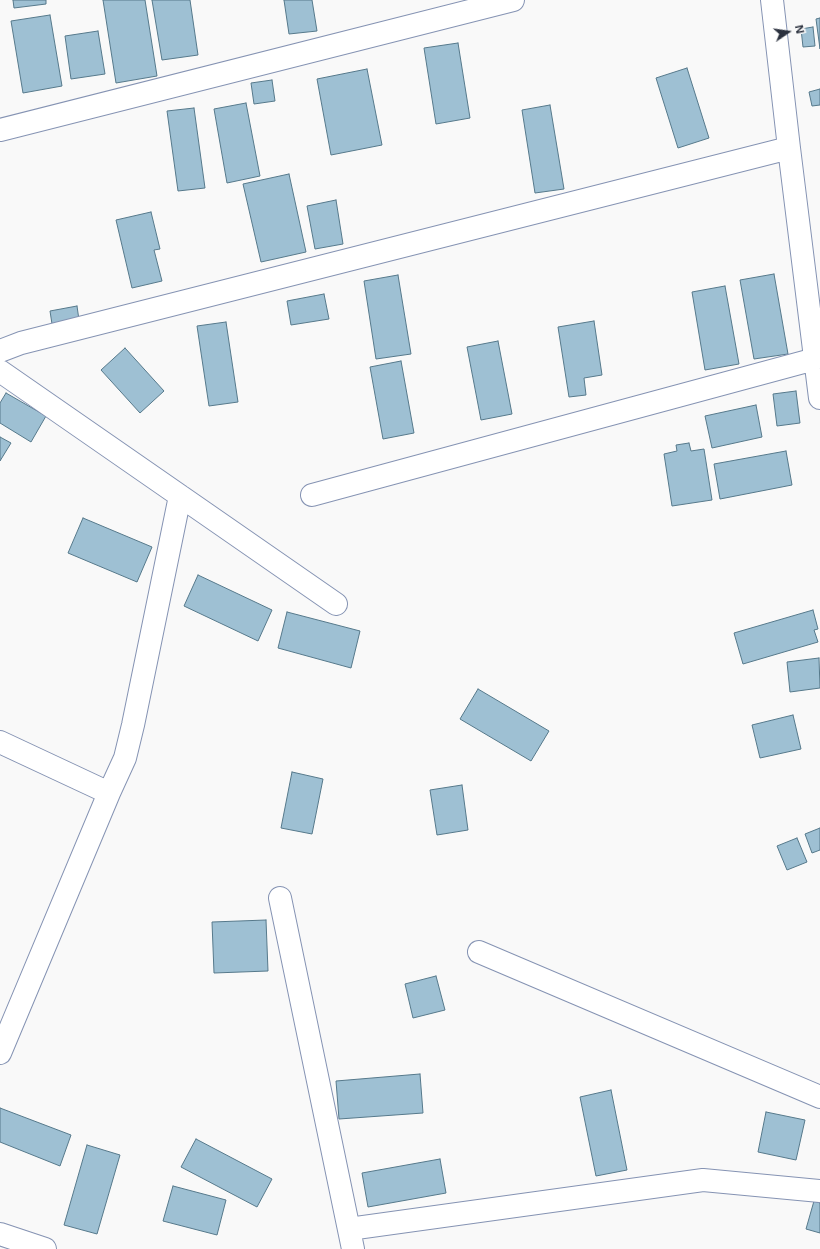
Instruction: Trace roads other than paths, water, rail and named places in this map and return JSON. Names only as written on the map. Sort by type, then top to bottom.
[{"type":"street","points":[[0,130],[513,0]]},
{"type":"street","points":[[772,0],[788,148],[820,398]]},
{"type":"street","points":[[0,351],[21,343],[788,148]]},
{"type":"street","points":[[312,495],[816,359]]},
{"type":"street","points":[[0,371],[336,604]]},
{"type":"street","points":[[0,1053],[125,758],[180,496]]},
{"type":"street","points":[[0,742],[109,793]]},
{"type":"street","points":[[280,898],[351,1239],[703,1180],[820,1191]]},
{"type":"street","points":[[479,952],[820,1097]]},
{"type":"street","points":[[0,1234],[45,1249]]}]
